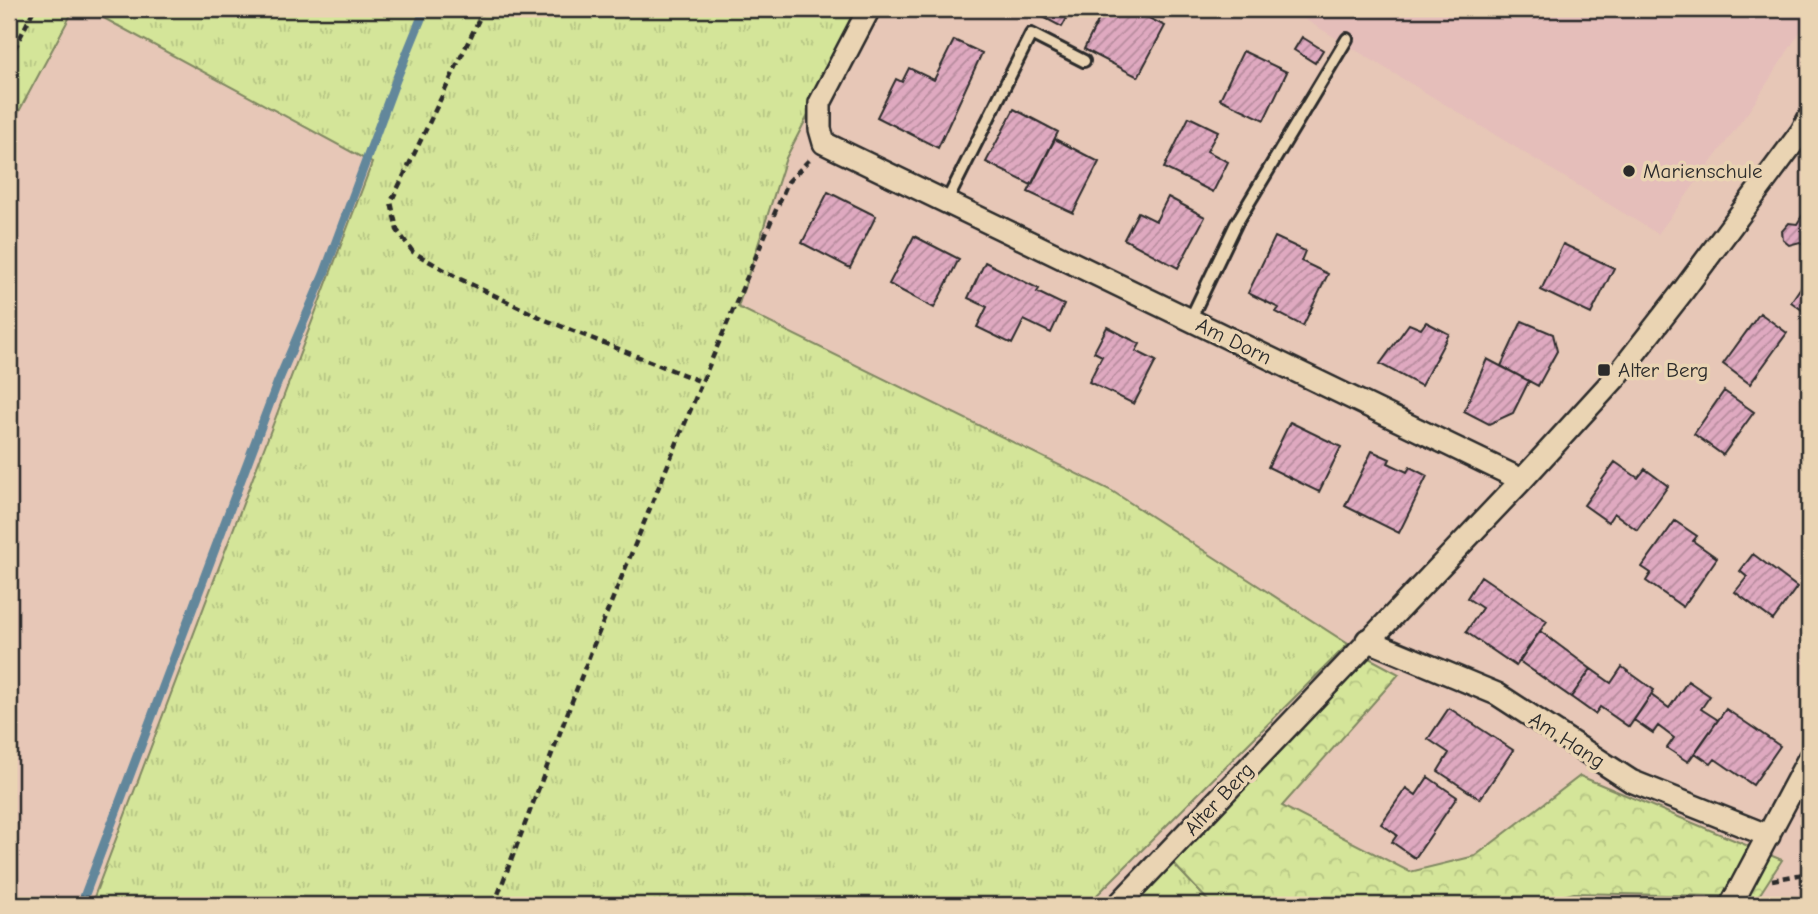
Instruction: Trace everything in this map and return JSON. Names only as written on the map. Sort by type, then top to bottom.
[{"type":"street","points":[[824,143],[820,129],[820,103],[869,9]]},
{"type":"street","name":"Alter Berg","points":[[1118,905],[1367,640],[1522,480],[1616,377],[1807,129]]},
{"type":"street","name":"Am Dorn","points":[[824,143],[1522,480]]},
{"type":"street","name":"Am Hang","points":[[1367,640],[1497,694],[1631,781],[1769,836]]},
{"type":"street","points":[[1731,905],[1809,758]]},
{"type":"lane","points":[[947,201],[1031,34],[1084,61]]},
{"type":"lane","points":[[1190,320],[1236,225],[1347,38]]},
{"type":"path","points":[[9,60],[34,9]]},
{"type":"path","points":[[484,9],[391,202],[397,230],[413,252],[460,279],[548,321],[702,382]]},
{"type":"path","points":[[494,905],[592,649],[702,382],[788,183],[824,143]]},
{"type":"path","points":[[1747,876],[1773,880],[1809,873]]},
{"type":"path","points":[[1554,905],[1571,900],[1600,900],[1617,905]]},
{"type":"shaded area","name":"Marienschule","points":[[1288,9],[1809,9],[1809,18],[1751,108],[1658,234]]},
{"type":"green space","points":[[9,9],[74,9],[9,130]]},
{"type":"green space","points":[[87,9],[863,9],[786,158],[738,307],[1112,491],[1348,644],[1087,905],[91,905],[372,163]]},
{"type":"green space","points":[[1369,658],[1399,674],[1282,806],[1410,872],[1475,856],[1580,776],[1782,860],[1758,897],[1574,893],[1530,905],[1212,905],[1173,863]]},
{"type":"green space","points":[[1173,863],[1212,905],[1133,905]]},
{"type":"building","points":[[1028,9],[1072,9],[1062,27]]},
{"type":"building","points":[[1104,9],[1131,9],[1165,26],[1138,77],[1084,49]]},
{"type":"building","points":[[1302,37],[1323,50],[1315,63],[1294,50]]},
{"type":"building","points":[[954,40],[982,53],[938,148],[877,117],[896,79],[902,82],[909,68],[934,80]]},
{"type":"building","points":[[1243,51],[1287,72],[1264,120],[1220,99]]},
{"type":"building","points":[[1014,109],[1058,132],[1031,185],[986,162]]},
{"type":"building","points":[[1189,117],[1218,131],[1207,151],[1228,162],[1213,192],[1164,168]]},
{"type":"building","points":[[1055,139],[1099,162],[1073,213],[1028,192]]},
{"type":"building","points":[[828,192],[876,216],[850,268],[802,243]]},
{"type":"building","points":[[1168,197],[1205,217],[1178,268],[1124,239],[1138,212],[1156,221]]},
{"type":"building","points":[[1809,205],[1809,248],[1800,242],[1789,245],[1783,240],[1782,231],[1789,223],[1797,224]]},
{"type":"building","points":[[914,236],[959,259],[934,308],[889,284]]},
{"type":"building","points":[[1275,237],[1305,251],[1301,261],[1328,274],[1303,326],[1276,312],[1279,308],[1248,293]]},
{"type":"building","points":[[1563,244],[1614,268],[1591,314],[1541,290]]},
{"type":"building","points":[[985,262],[1039,289],[1037,292],[1064,305],[1051,333],[1024,320],[1012,344],[977,327],[987,307],[968,298]]},
{"type":"building","points":[[1809,275],[1809,315],[1791,302]]},
{"type":"building","points":[[1760,313],[1787,333],[1750,384],[1723,364]]},
{"type":"building","points":[[1522,321],[1553,334],[1557,351],[1538,386],[1501,366]]},
{"type":"building","points":[[1426,322],[1449,334],[1421,386],[1380,364],[1409,324],[1421,329]]},
{"type":"building","points":[[1107,327],[1140,344],[1136,351],[1156,361],[1134,404],[1089,382],[1102,356],[1094,352]]},
{"type":"building","points":[[1487,359],[1529,381],[1513,413],[1489,424],[1464,411]]},
{"type":"building","points":[[1724,391],[1754,412],[1723,455],[1694,434]]},
{"type":"building","points":[[1290,422],[1341,447],[1319,492],[1268,467]]},
{"type":"building","points":[[1372,451],[1390,459],[1388,463],[1407,472],[1410,467],[1427,476],[1399,533],[1345,506]]},
{"type":"building","points":[[1615,462],[1638,478],[1645,469],[1668,486],[1637,530],[1614,513],[1608,522],[1584,505]]},
{"type":"building","points":[[1675,521],[1697,536],[1693,541],[1717,558],[1683,607],[1646,581],[1651,573],[1642,567]]},
{"type":"building","points":[[1753,554],[1797,587],[1773,620],[1735,592],[1747,577],[1740,571]]},
{"type":"building","points":[[1481,576],[1547,621],[1516,666],[1466,632],[1482,608],[1467,598]]},
{"type":"building","points":[[1540,631],[1591,669],[1571,697],[1519,661]]},
{"type":"building","points":[[1622,667],[1654,690],[1629,727],[1600,707],[1595,714],[1571,697],[1591,669],[1611,683]]},
{"type":"building","points":[[1688,681],[1710,696],[1701,709],[1718,720],[1688,762],[1667,748],[1674,738],[1658,726],[1653,733],[1634,720],[1651,695],[1669,708]]},
{"type":"building","points":[[1449,708],[1513,750],[1480,799],[1438,771],[1449,753],[1428,739]]},
{"type":"building","points":[[1726,709],[1780,746],[1753,785],[1715,759],[1711,764],[1695,753]]},
{"type":"building","points":[[1428,777],[1457,797],[1415,858],[1392,842],[1397,835],[1381,824],[1406,788],[1416,795]]},
{"type":"waterway","points":[[81,905],[277,384],[324,274],[425,9]]},
{"type":"place","name":"Marienschule","points":[[1629,171]]},
{"type":"place","name":"Alter Berg","points":[[1604,370]]}]
